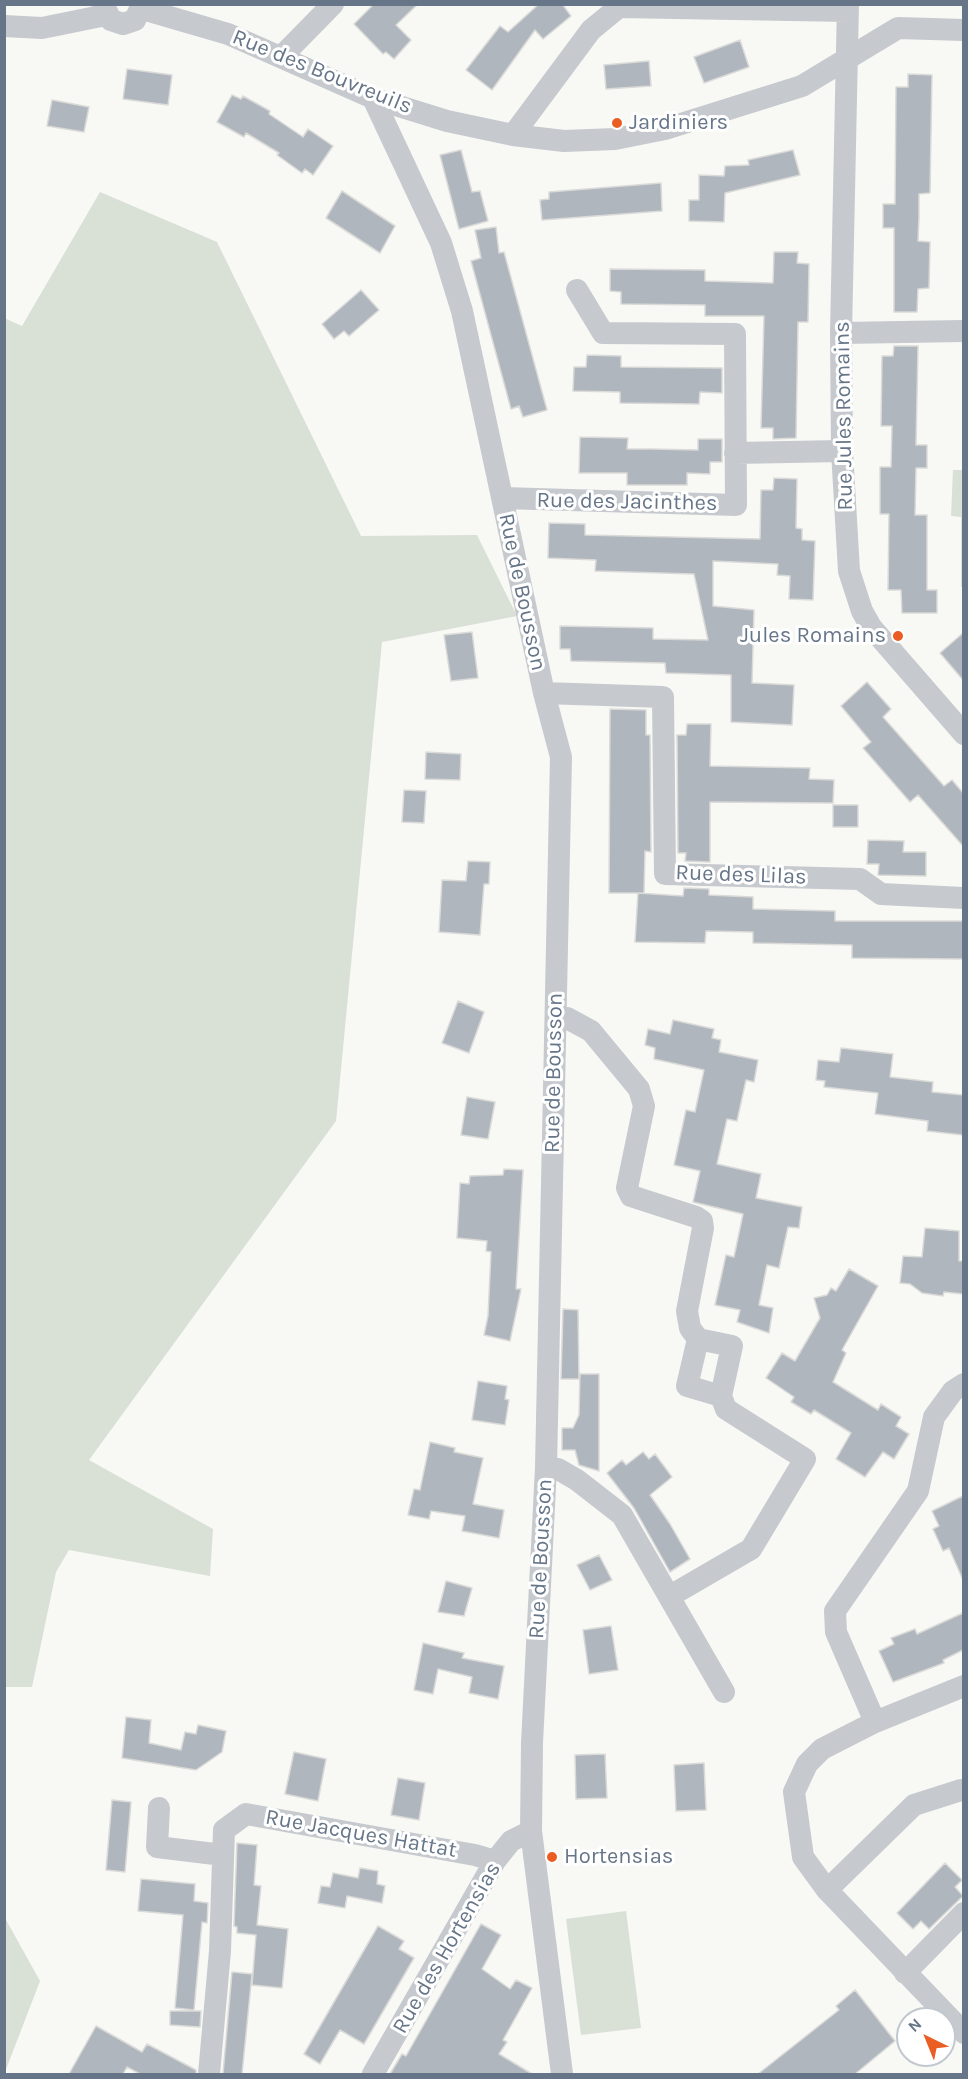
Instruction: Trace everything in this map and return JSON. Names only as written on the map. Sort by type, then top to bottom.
[{"type":"street","points":[[281,57],[333,4]]},
{"type":"street","points":[[4,26],[42,28],[104,10],[116,23],[123,24],[135,20],[142,7]]},
{"type":"street","name":"Rue des Bouvreuils","points":[[142,7],[228,34],[373,98],[447,121],[513,135],[564,141],[615,139],[665,129],[802,86],[898,28],[963,30]]},
{"type":"street","points":[[513,135],[591,30],[619,7],[848,8]]},
{"type":"street","name":"Rue Jules Romains","points":[[848,8],[841,333],[843,451],[849,571],[862,611],[889,649],[963,734]]},
{"type":"street","name":"Rue de Bousson","points":[[373,98],[441,243],[462,310],[544,693],[561,758],[546,1467],[532,1732],[531,1831],[562,2074]]},
{"type":"street","points":[[577,290],[603,333],[735,334],[735,453],[843,451]]},
{"type":"street","points":[[841,333],[963,331]]},
{"type":"street","name":"Rue des Jacinthes","points":[[503,498],[736,505],[735,453]]},
{"type":"street","name":"Rue des Lilas","points":[[544,693],[663,697],[665,874],[860,879],[881,894],[963,898]]},
{"type":"street","points":[[556,1017],[567,1018],[591,1031],[639,1089],[644,1106],[627,1188],[631,1196],[702,1221],[703,1228],[687,1311],[690,1328],[698,1339],[732,1346],[721,1396],[726,1409],[805,1459],[751,1550],[670,1596]]},
{"type":"street","points":[[698,1339],[687,1386],[721,1396]]},
{"type":"street","points":[[875,1722],[836,1632],[835,1611],[918,1491],[934,1417],[953,1391],[963,1384]]},
{"type":"street","points":[[546,1467],[558,1469],[577,1480],[622,1515],[724,1692]]},
{"type":"street","points":[[963,1686],[875,1722],[822,1749],[807,1764],[794,1792],[804,1857],[827,1890],[963,2033]]},
{"type":"street","points":[[827,1890],[914,1805],[961,1790]]},
{"type":"street","points":[[159,1808],[157,1847],[223,1856]]},
{"type":"street","name":"Rue Jacques Hattat","points":[[209,2074],[220,1951],[224,1830],[246,1814],[475,1855],[495,1861]]},
{"type":"street","name":"Rue des Hortensias","points":[[373,2074],[495,1861],[511,1841],[531,1831]]},
{"type":"street","points":[[905,1973],[963,1913]]},
{"type":"shaded area","points":[[100,192],[217,242],[361,536],[477,535],[517,616],[382,642],[336,1121],[89,1460],[213,1529],[210,1576],[69,1550],[56,1572],[32,1687],[4,1687],[4,318],[22,326]]},
{"type":"shaded area","points":[[953,470],[963,470],[963,587],[961,587],[961,517],[951,516]]},
{"type":"shaded area","points":[[626,1911],[641,2028],[581,2035],[566,1919]]},
{"type":"shaded area","points":[[4,1918],[40,1981],[5,2072]]},
{"type":"building","points":[[374,4],[418,4],[396,25],[411,40],[394,59],[386,52],[383,54],[354,24]]},
{"type":"building","points":[[539,4],[562,4],[571,16],[543,39],[535,30],[492,90],[466,70],[500,26],[508,32]]},
{"type":"building","points":[[740,40],[749,67],[704,83],[694,57]]},
{"type":"building","points":[[649,61],[651,86],[606,89],[604,65]]},
{"type":"building","points":[[127,69],[172,75],[168,105],[123,99]]},
{"type":"building","points":[[908,74],[932,75],[930,193],[919,194],[918,241],[930,242],[929,288],[918,289],[917,312],[894,312],[894,228],[883,228],[883,204],[895,204],[896,87],[908,87]]},
{"type":"building","points":[[232,95],[241,99],[243,96],[270,111],[269,114],[303,137],[308,129],[333,146],[313,175],[305,169],[302,173],[277,155],[279,153],[246,133],[244,137],[217,122]]},
{"type":"building","points":[[52,100],[89,107],[84,132],[47,126]]},
{"type":"building","points":[[461,150],[472,192],[480,191],[488,221],[459,229],[440,155]]},
{"type":"building","points":[[793,150],[800,175],[725,193],[724,222],[689,221],[689,200],[699,200],[699,175],[724,176],[725,166],[749,165],[748,160]]},
{"type":"building","points":[[661,183],[662,211],[542,220],[540,200],[549,199],[549,192]]},
{"type":"building","points":[[342,191],[395,226],[380,253],[326,218]]},
{"type":"building","points":[[496,227],[499,253],[504,252],[547,410],[523,417],[519,406],[511,409],[471,261],[481,258],[475,230]]},
{"type":"building","points":[[774,252],[798,252],[797,263],[809,264],[808,322],[798,322],[796,438],[773,439],[773,428],[761,428],[764,316],[705,316],[705,305],[621,304],[621,292],[610,291],[610,269],[705,270],[705,281],[773,283]]},
{"type":"building","points":[[361,290],[379,310],[349,336],[344,331],[334,339],[322,324]]},
{"type":"building","points":[[894,346],[918,346],[916,445],[927,445],[927,468],[916,468],[915,515],[927,515],[927,590],[937,590],[937,613],[902,613],[901,590],[888,590],[889,514],[880,514],[880,467],[891,467],[892,426],[881,426],[882,356],[893,356]]},
{"type":"building","points":[[587,355],[621,356],[621,367],[722,368],[722,393],[700,392],[699,404],[620,403],[620,392],[573,391],[574,367],[586,367]]},
{"type":"building","points":[[580,437],[628,438],[627,449],[698,450],[698,439],[722,439],[722,462],[710,462],[710,474],[687,473],[687,485],[627,485],[627,473],[579,473]]},
{"type":"building","points":[[774,478],[797,479],[796,528],[802,529],[802,540],[815,541],[813,600],[789,599],[790,576],[777,575],[778,564],[713,561],[713,606],[754,610],[752,683],[794,685],[792,725],[731,722],[731,675],[666,673],[665,663],[571,661],[570,649],[560,649],[560,626],[653,628],[653,639],[708,640],[694,574],[595,571],[596,560],[548,558],[549,523],[585,524],[585,535],[760,539],[761,490],[773,490]]},
{"type":"building","points":[[472,632],[478,678],[451,681],[444,635]]},
{"type":"building","points":[[963,633],[963,680],[940,653]]},
{"type":"building","points":[[867,682],[891,709],[883,717],[944,786],[952,780],[963,793],[963,846],[918,795],[910,802],[863,748],[871,742],[841,706]]},
{"type":"building","points":[[610,709],[646,710],[646,735],[650,735],[651,852],[645,851],[644,893],[609,893]]},
{"type":"building","points":[[687,724],[711,724],[710,766],[810,768],[809,779],[834,780],[833,803],[710,802],[710,862],[685,861],[686,853],[678,853],[677,735],[686,735]]},
{"type":"building","points":[[426,752],[461,754],[460,780],[425,779]]},
{"type":"building","points":[[404,790],[426,791],[424,823],[402,822]]},
{"type":"building","points":[[833,805],[858,805],[858,827],[833,827]]},
{"type":"building","points":[[868,840],[904,841],[903,852],[926,852],[926,876],[878,875],[879,864],[867,864]]},
{"type":"building","points":[[468,861],[490,862],[489,884],[484,884],[480,935],[439,932],[442,880],[466,881]]},
{"type":"building","points":[[684,888],[709,889],[709,895],[753,897],[753,909],[835,911],[835,921],[963,921],[963,959],[852,958],[852,945],[753,943],[753,932],[706,931],[705,943],[635,942],[638,893],[683,896]]},
{"type":"building","points":[[458,1001],[484,1012],[469,1053],[442,1043]]},
{"type":"building","points":[[673,1020],[714,1029],[712,1038],[721,1040],[719,1052],[758,1060],[754,1082],[746,1080],[737,1121],[727,1119],[717,1164],[761,1174],[756,1198],[802,1207],[799,1228],[788,1227],[779,1268],[767,1265],[759,1305],[773,1308],[769,1333],[737,1322],[740,1310],[715,1305],[726,1255],[734,1257],[743,1214],[693,1202],[700,1171],[674,1165],[686,1110],[695,1112],[704,1070],[654,1059],[655,1048],[645,1045],[648,1029],[670,1034]]},
{"type":"building","points":[[841,1048],[893,1054],[890,1077],[933,1082],[932,1092],[963,1095],[963,1135],[927,1131],[928,1121],[875,1114],[878,1093],[824,1087],[825,1081],[816,1080],[818,1060],[839,1062]]},
{"type":"building","points":[[467,1097],[495,1102],[488,1139],[461,1135]]},
{"type":"building","points":[[504,1169],[523,1170],[516,1289],[521,1289],[510,1341],[484,1335],[488,1316],[491,1252],[486,1251],[487,1241],[457,1238],[460,1183],[469,1184],[470,1176],[503,1175]]},
{"type":"building","points":[[925,1228],[959,1231],[959,1261],[963,1261],[963,1294],[944,1292],[943,1296],[922,1293],[910,1284],[900,1283],[903,1256],[922,1257]]},
{"type":"building","points":[[849,1269],[878,1286],[842,1350],[846,1353],[833,1382],[878,1410],[881,1404],[901,1417],[896,1426],[909,1434],[894,1459],[883,1452],[865,1477],[836,1459],[851,1433],[814,1410],[811,1414],[791,1402],[794,1397],[766,1378],[782,1353],[795,1361],[820,1318],[814,1298],[827,1295],[831,1288],[836,1291]]},
{"type":"building","points":[[563,1309],[578,1310],[579,1379],[561,1379]]},
{"type":"building","points":[[580,1374],[599,1374],[599,1471],[579,1465],[575,1450],[562,1450],[562,1428],[573,1428],[579,1415]]},
{"type":"building","points":[[478,1381],[507,1386],[505,1399],[509,1400],[505,1425],[472,1420]]},
{"type":"building","points":[[430,1442],[455,1448],[454,1452],[483,1458],[473,1504],[504,1510],[499,1538],[462,1531],[465,1516],[431,1511],[429,1519],[408,1515],[414,1489],[420,1490]]},
{"type":"building","points":[[643,1452],[649,1459],[655,1454],[672,1477],[650,1495],[690,1559],[670,1572],[634,1508],[607,1473],[622,1460],[626,1465]]},
{"type":"building","points":[[963,1496],[963,1580],[949,1548],[943,1551],[933,1529],[939,1526],[932,1511]]},
{"type":"building","points":[[599,1555],[612,1580],[590,1590],[577,1565]]},
{"type":"building","points":[[446,1581],[472,1588],[464,1616],[438,1612]]},
{"type":"building","points":[[963,1613],[963,1650],[943,1660],[944,1663],[893,1682],[879,1651],[894,1644],[891,1638],[915,1629],[917,1634]]},
{"type":"building","points":[[611,1626],[618,1670],[589,1674],[583,1630]]},
{"type":"building","points":[[423,1643],[464,1653],[462,1658],[504,1666],[498,1699],[469,1693],[472,1677],[438,1669],[433,1694],[414,1690]]},
{"type":"building","points":[[126,1717],[151,1720],[149,1743],[181,1750],[185,1732],[196,1734],[198,1725],[226,1731],[222,1752],[196,1770],[122,1758]]},
{"type":"building","points":[[294,1752],[326,1759],[318,1801],[285,1794]]},
{"type":"building","points":[[605,1754],[607,1798],[576,1799],[575,1755]]},
{"type":"building","points":[[704,1763],[706,1810],[676,1811],[674,1765]]},
{"type":"building","points":[[398,1778],[425,1783],[419,1820],[391,1815]]},
{"type":"building","points":[[112,1800],[131,1802],[125,1872],[106,1870]]},
{"type":"building","points":[[237,1843],[257,1845],[254,1885],[261,1886],[257,1925],[288,1929],[282,1988],[252,1985],[256,1935],[237,1933],[237,1927],[234,1926]]},
{"type":"building","points":[[945,1863],[962,1880],[955,1887],[963,1896],[929,1929],[921,1921],[913,1929],[897,1913]]},
{"type":"building","points":[[360,1868],[378,1871],[377,1884],[385,1886],[382,1903],[347,1896],[345,1908],[318,1903],[321,1886],[330,1887],[333,1873],[358,1878]]},
{"type":"building","points":[[141,1879],[195,1884],[194,1901],[208,1903],[207,1923],[202,1922],[194,2010],[175,2008],[183,1915],[138,1911]]},
{"type":"building","points":[[481,1924],[501,1935],[482,1969],[510,1989],[516,1980],[532,1988],[503,2040],[507,2042],[499,2054],[532,2074],[390,2074],[402,2054],[406,2056]]},
{"type":"building","points":[[378,1926],[404,1941],[399,1949],[414,1958],[364,2044],[340,2030],[320,2064],[304,2054]]},
{"type":"building","points":[[232,1972],[252,1974],[242,2074],[223,2074]]},
{"type":"building","points":[[855,1990],[895,2041],[855,2074],[758,2074],[839,2010],[836,2006]]},
{"type":"building","points":[[170,2011],[201,2011],[200,2027],[170,2025]]},
{"type":"building","points":[[96,2026],[142,2052],[147,2044],[196,2070],[196,2074],[140,2074],[127,2067],[123,2074],[69,2074]]},
{"type":"place","name":"Jardiniers","points":[[617,123]]},
{"type":"place","name":"Jules Romains","points":[[898,636]]},
{"type":"place","name":"Hortensias","points":[[552,1857]]}]
